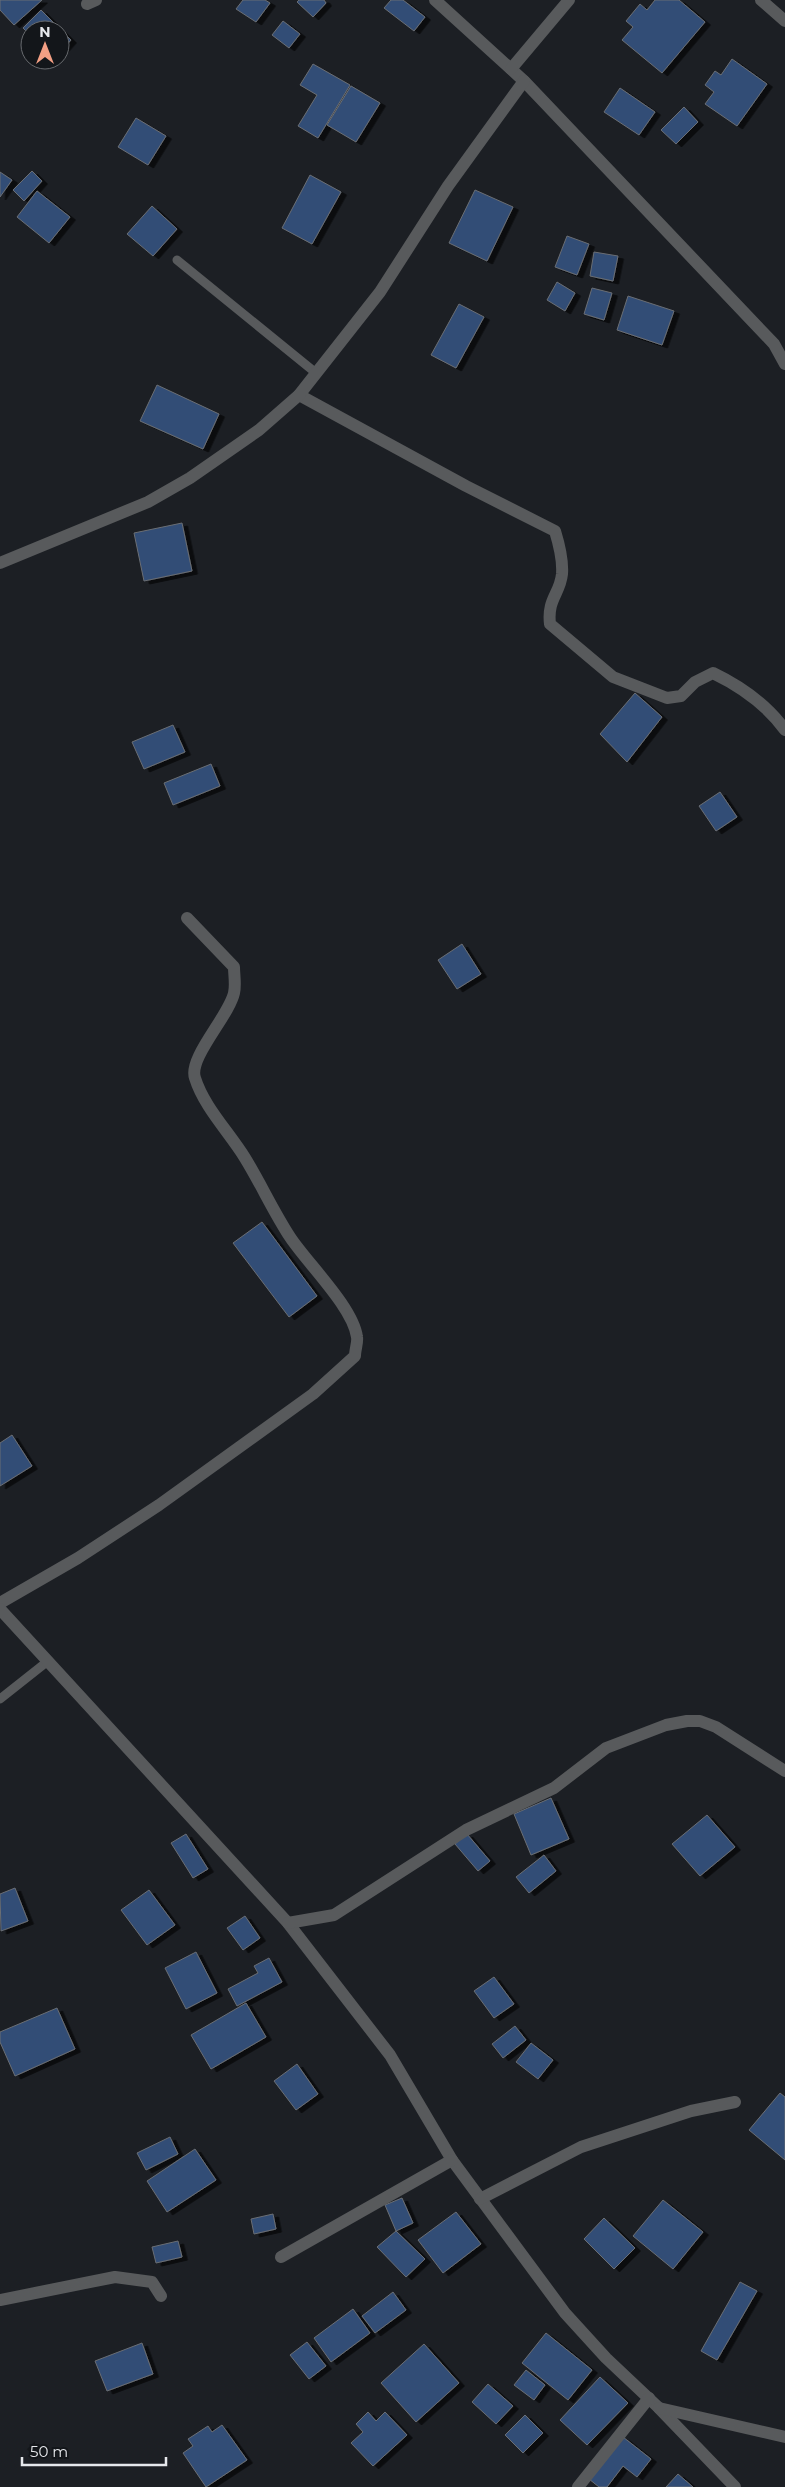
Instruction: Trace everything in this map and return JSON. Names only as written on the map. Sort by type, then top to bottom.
[{"type":"street","points":[[435,0],[524,81],[774,344],[785,364]]},
{"type":"street","points":[[511,69],[569,0]]},
{"type":"street","points":[[761,0],[785,22]]},
{"type":"street","points":[[0,563],[148,502],[190,478],[259,430],[300,395],[380,292],[448,186],[524,81]]},
{"type":"street","points":[[300,395],[466,486],[555,531],[559,543],[562,575],[548,610],[550,624],[613,676],[667,698],[681,696],[695,682],[713,673],[735,684],[775,716],[785,730]]},
{"type":"street","points":[[0,1603],[78,1558],[160,1505],[313,1394],[355,1356],[357,1337],[334,1292],[308,1263],[290,1237],[266,1199],[249,1164],[209,1106],[194,1076],[197,1061],[206,1042],[226,1013],[234,993],[234,967],[187,918]]},
{"type":"street","points":[[0,1609],[288,1923],[390,2055],[452,2160],[565,2313],[606,2358],[649,2398],[735,2487]]},
{"type":"street","points":[[288,1923],[334,1915],[466,1830],[554,1788],[606,1748],[666,1725],[687,1721],[708,1724],[749,1747],[785,1771]]},
{"type":"street","points":[[480,2199],[581,2147],[691,2111],[735,2102]]},
{"type":"street","points":[[281,2257],[452,2160]]},
{"type":"street","points":[[0,2300],[115,2277],[152,2282],[161,2296]]},
{"type":"street","points":[[578,2487],[649,2398]]},
{"type":"street","points":[[659,2408],[785,2437]]},
{"type":"lane","points":[[177,260],[316,373]]},
{"type":"lane","points":[[0,1699],[48,1661]]},
{"type":"building","points":[[0,0],[42,0],[14,25],[0,10]]},
{"type":"building","points":[[243,0],[265,0],[270,3],[256,22],[236,9]]},
{"type":"building","points":[[299,0],[324,0],[326,3],[313,17],[297,2]]},
{"type":"building","points":[[391,0],[403,0],[425,17],[414,31],[384,8]]},
{"type":"building","points":[[655,0],[679,0],[705,22],[662,73],[622,40],[633,27],[626,21],[640,4],[647,10]]},
{"type":"building","points":[[41,10],[51,20],[31,20]]},
{"type":"building","points":[[283,21],[300,34],[289,48],[272,35]]},
{"type":"building","points":[[732,59],[767,84],[737,126],[705,104],[714,92],[705,85],[715,71],[721,75]]},
{"type":"building","points":[[313,64],[350,85],[318,138],[298,126],[317,95],[300,85]]},
{"type":"building","points":[[351,86],[380,103],[356,142],[327,125]]},
{"type":"building","points":[[620,88],[655,112],[639,135],[604,112]]},
{"type":"building","points":[[684,107],[698,122],[676,144],[661,130]]},
{"type":"building","points":[[136,118],[166,136],[148,165],[118,147]]},
{"type":"building","points":[[32,171],[42,181],[24,201],[13,190]]},
{"type":"building","points":[[0,172],[12,180],[0,197]]},
{"type":"building","points":[[310,175],[341,192],[312,244],[282,228]]},
{"type":"building","points":[[475,190],[513,207],[487,261],[449,243]]},
{"type":"building","points":[[37,191],[70,217],[49,243],[17,217]]},
{"type":"building","points":[[152,206],[177,229],[153,256],[127,234]]},
{"type":"building","points":[[567,236],[589,244],[577,275],[555,267]]},
{"type":"building","points":[[594,252],[618,256],[613,281],[590,276]]},
{"type":"building","points":[[557,282],[575,293],[565,311],[547,300]]},
{"type":"building","points":[[592,288],[612,293],[604,320],[584,314]]},
{"type":"building","points":[[628,296],[674,311],[662,345],[617,330]]},
{"type":"building","points":[[459,304],[484,317],[456,368],[431,355]]},
{"type":"building","points":[[157,385],[219,414],[203,449],[140,421]]},
{"type":"building","points":[[182,523],[192,571],[144,581],[134,533]]},
{"type":"building","points":[[635,693],[662,717],[627,762],[600,734]]},
{"type":"building","points":[[173,725],[185,752],[144,769],[132,742]]},
{"type":"building","points":[[211,764],[220,786],[173,805],[164,783]]},
{"type":"building","points":[[720,792],[737,817],[716,831],[699,806]]},
{"type":"building","points":[[462,944],[481,974],[457,989],[438,960]]},
{"type":"building","points":[[262,1222],[317,1296],[289,1317],[233,1243]]},
{"type":"building","points":[[12,1435],[32,1466],[0,1486],[0,1443]]},
{"type":"building","points":[[551,1798],[569,1839],[531,1855],[514,1814]]},
{"type":"building","points":[[707,1815],[735,1847],[700,1876],[672,1844]]},
{"type":"building","points":[[186,1834],[208,1869],[193,1878],[171,1843]]},
{"type":"building","points":[[467,1834],[490,1861],[478,1871],[455,1844]]},
{"type":"building","points":[[544,1855],[556,1871],[529,1893],[516,1877]]},
{"type":"building","points":[[15,1888],[28,1921],[1,1931],[0,1894]]},
{"type":"building","points":[[149,1890],[175,1925],[147,1945],[121,1910]]},
{"type":"building","points":[[245,1916],[260,1938],[243,1950],[227,1928]]},
{"type":"building","points":[[196,1952],[217,1993],[186,2009],[165,1968]]},
{"type":"building","points":[[269,1958],[282,1982],[237,2006],[228,1989],[258,1973],[254,1966]]},
{"type":"building","points":[[494,1977],[514,2004],[494,2018],[474,1991]]},
{"type":"building","points":[[246,2003],[266,2037],[211,2069],[191,2035]]},
{"type":"building","points":[[57,2008],[75,2049],[15,2076],[0,2042],[0,2032]]},
{"type":"building","points":[[515,2026],[526,2040],[503,2058],[492,2044]]},
{"type":"building","points":[[531,2043],[553,2060],[538,2079],[516,2062]]},
{"type":"building","points":[[297,2064],[318,2094],[296,2110],[274,2081]]},
{"type":"building","points":[[780,2093],[785,2097],[785,2160],[749,2130]]},
{"type":"building","points":[[170,2137],[178,2154],[146,2170],[137,2153]]},
{"type":"building","points":[[195,2149],[216,2180],[167,2212],[147,2181]]},
{"type":"building","points":[[402,2198],[413,2223],[396,2231],[385,2205]]},
{"type":"building","points":[[663,2200],[703,2232],[673,2269],[633,2236]]},
{"type":"building","points":[[456,2212],[481,2244],[443,2273],[418,2240]]},
{"type":"building","points":[[273,2214],[276,2229],[254,2234],[251,2219]]},
{"type":"building","points":[[604,2218],[635,2248],[614,2269],[584,2239]]},
{"type":"building","points":[[396,2231],[425,2259],[406,2277],[377,2247]]},
{"type":"building","points":[[178,2241],[182,2257],[156,2263],[152,2247]]},
{"type":"building","points":[[740,2282],[757,2291],[717,2360],[701,2351]]},
{"type":"building","points":[[393,2292],[406,2310],[375,2333],[362,2316]]},
{"type":"building","points":[[353,2309],[370,2333],[331,2362],[314,2338]]},
{"type":"building","points":[[546,2333],[592,2370],[568,2400],[522,2363]]},
{"type":"building","points":[[307,2342],[326,2366],[309,2379],[290,2355]]},
{"type":"building","points":[[142,2343],[153,2374],[107,2391],[95,2361]]},
{"type":"building","points":[[424,2344],[459,2383],[416,2422],[381,2383]]},
{"type":"building","points":[[526,2370],[545,2385],[534,2400],[514,2385]]},
{"type":"building","points":[[600,2377],[628,2403],[587,2445],[560,2420]]},
{"type":"building","points":[[488,2384],[513,2406],[496,2424],[472,2402]]},
{"type":"building","points":[[368,2412],[376,2421],[385,2412],[407,2435],[373,2466],[351,2443],[363,2432],[356,2424]]},
{"type":"building","points":[[525,2415],[543,2433],[523,2453],[505,2435]]},
{"type":"building","points":[[222,2425],[247,2460],[206,2487],[183,2453],[193,2446],[188,2439],[208,2426],[212,2432]]},
{"type":"building","points":[[623,2437],[651,2459],[637,2477],[623,2466],[607,2487],[599,2487],[589,2479]]},
{"type":"building","points":[[678,2474],[693,2487],[666,2487]]}]
